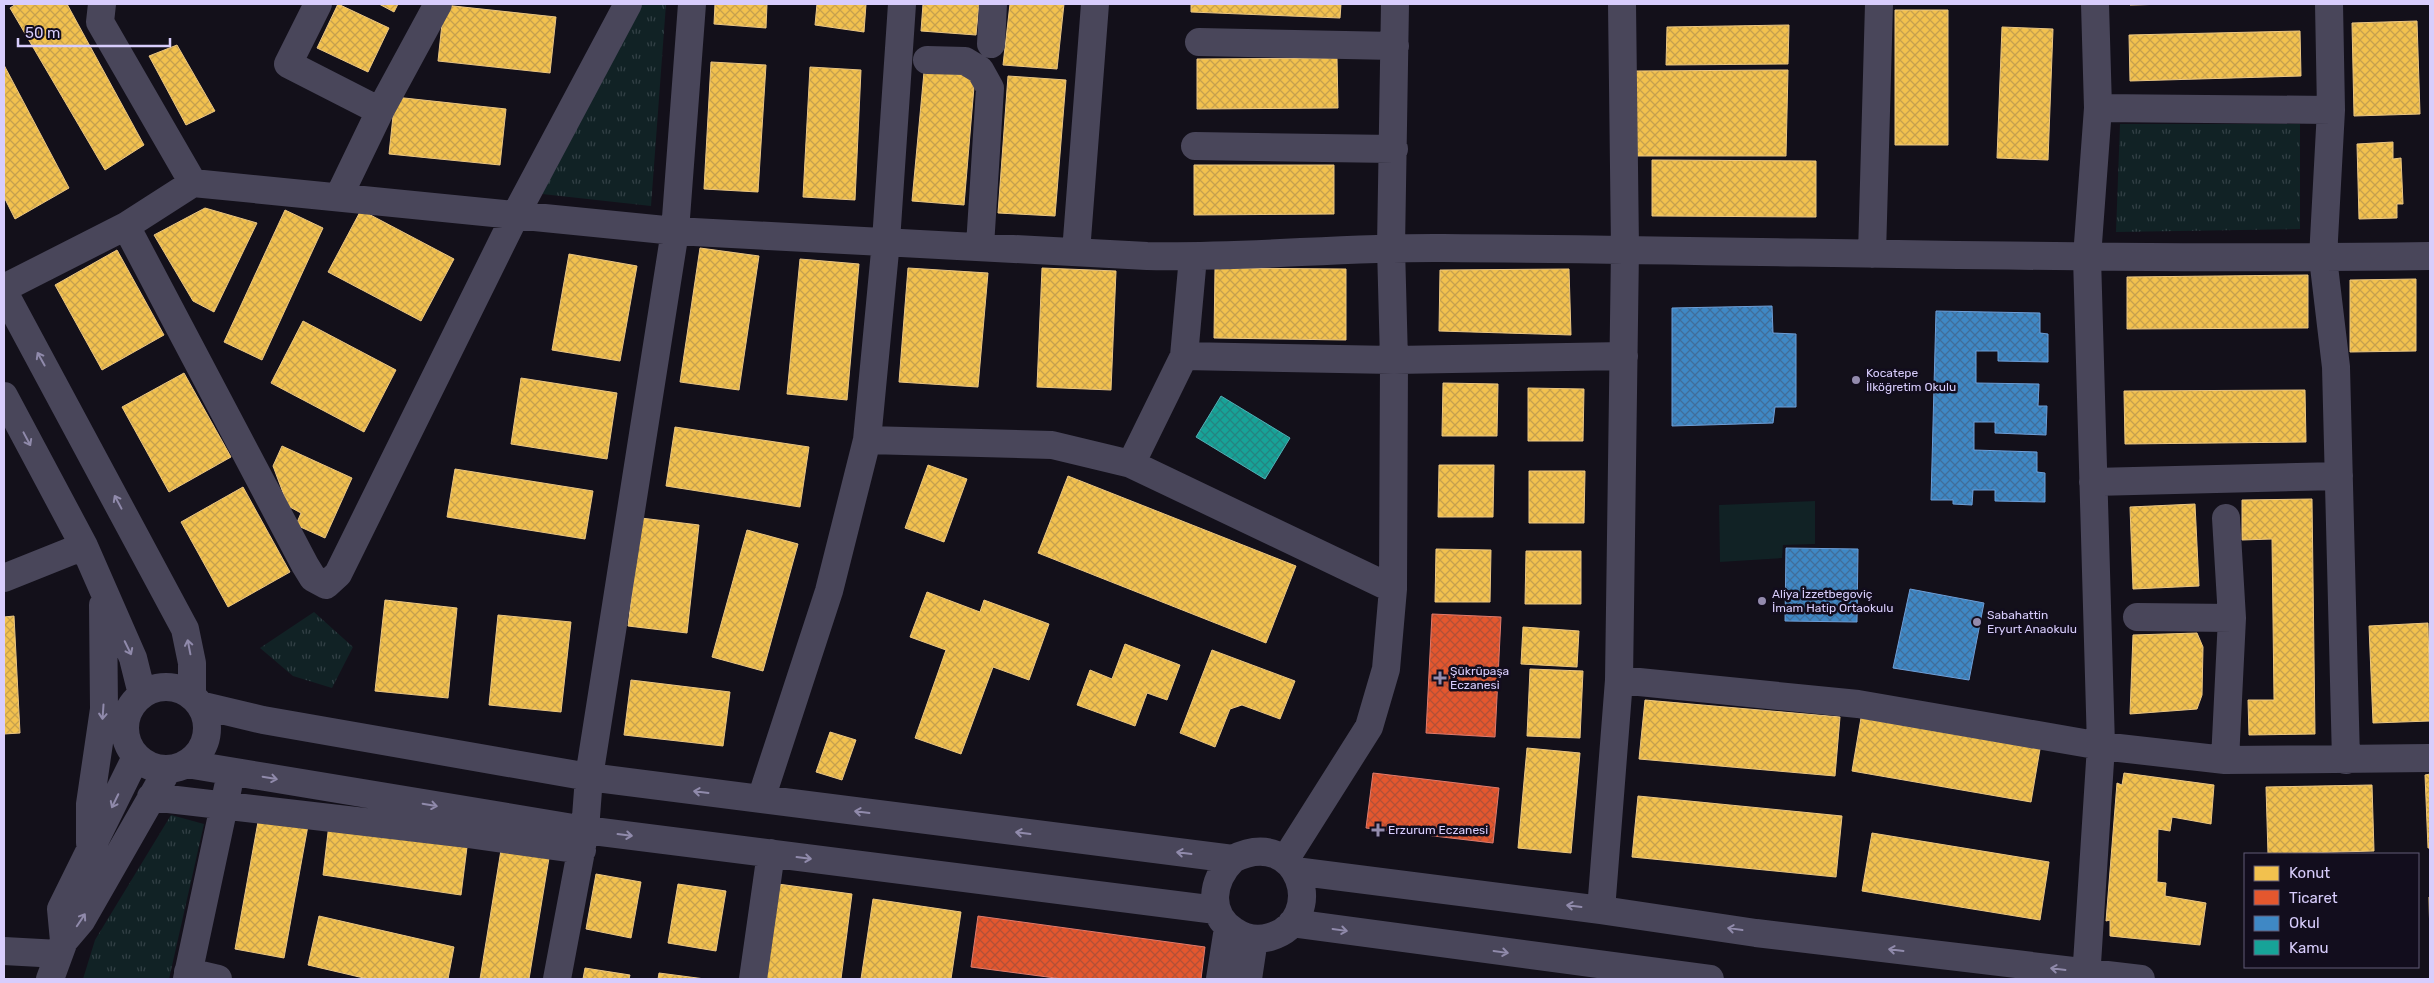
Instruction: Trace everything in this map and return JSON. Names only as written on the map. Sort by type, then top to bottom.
[{"type":"street","points":[[102,4],[100,22],[193,183]]},
{"type":"street","points":[[318,4],[288,64],[380,111]]},
{"type":"street","points":[[339,196],[380,111],[438,4]]},
{"type":"street","points":[[126,226],[305,565],[314,578],[326,585],[338,574],[515,216],[628,4]]},
{"type":"street","points":[[558,979],[583,840],[589,777],[675,230],[692,4]]},
{"type":"street","points":[[761,799],[828,591],[867,440],[886,241],[902,4]]},
{"type":"street","points":[[991,44],[993,4]]},
{"type":"street","points":[[1076,252],[1095,4]]},
{"type":"street","points":[[1290,866],[1369,727],[1386,669],[1393,589],[1394,360],[1390,247],[1394,150],[1395,4]]},
{"type":"street","points":[[1601,910],[1619,680],[1625,249],[1622,4]]},
{"type":"street","points":[[1872,254],[1879,4]]},
{"type":"street","points":[[2086,976],[2101,746],[2087,257],[2098,108],[2095,4]]},
{"type":"street","points":[[2329,4],[2331,110],[2323,258],[2336,367],[2346,760]]},
{"type":"street","points":[[1199,42],[1395,46]]},
{"type":"street","points":[[927,60],[965,61],[980,70],[990,88],[980,246]]},
{"type":"street","points":[[2098,108],[2331,110]]},
{"type":"street","points":[[1195,146],[1394,150]]},
{"type":"street","points":[[58,958],[152,797],[178,766],[197,755],[204,744],[207,731],[206,718],[196,701],[192,663],[185,629],[4,290],[126,226],[193,183],[339,196],[515,216],[675,230],[1193,257],[1390,247],[2087,257],[2323,258],[2430,256]]},
{"type":"street","points":[[1131,464],[1184,356],[1193,257]]},
{"type":"street","points":[[1184,356],[1394,360],[1624,356]]},
{"type":"street","points":[[4,396],[84,546],[133,658],[142,694]]},
{"type":"street","points":[[867,440],[1052,445],[1131,464],[1393,589]]},
{"type":"street","points":[[2093,482],[2339,476]]},
{"type":"street","points":[[2225,760],[2232,618],[2226,518]]},
{"type":"street","points":[[4,578],[84,546]]},
{"type":"street","points":[[90,851],[90,804],[104,710],[103,593]]},
{"type":"street","points":[[2138,617],[2232,618]]},
{"type":"street","points":[[1619,680],[1858,704],[2101,746],[2225,760],[2430,758]]},
{"type":"street","points":[[583,840],[233,772],[178,766],[147,765],[136,757],[128,745],[125,731],[126,717],[132,704],[142,694],[154,689],[167,687],[180,689],[196,701],[263,720],[589,777],[1232,860]]},
{"type":"street","points":[[58,958],[61,909],[136,757]]},
{"type":"street","points":[[218,979],[187,976],[219,831],[223,804],[233,772]]},
{"type":"street","points":[[152,797],[583,840],[771,854],[1222,919],[1240,936],[1254,939],[1275,936],[1292,923],[1299,911],[1302,898],[1301,884],[1290,866],[1273,854],[1259,851],[1245,853],[1232,860],[1222,869],[1216,882],[1214,896],[1222,919],[1220,979]]},
{"type":"street","points":[[753,979],[771,854]]},
{"type":"street","points":[[1290,866],[1756,932],[2086,976],[2141,979]]},
{"type":"street","points":[[1292,923],[1596,972],[1710,979]]},
{"type":"street","points":[[1248,979],[1254,939]]},
{"type":"street","points":[[4,951],[58,958]]},
{"type":"green space","points":[[642,4],[666,4],[651,206],[542,194]]},
{"type":"green space","points":[[2120,124],[2300,124],[2300,229],[2116,232]]},
{"type":"green space","points":[[1815,501],[1815,544],[1783,545],[1782,558],[1720,562],[1719,505]]},
{"type":"green space","points":[[314,612],[353,647],[332,688],[293,676],[260,648]]},
{"type":"green space","points":[[171,815],[204,824],[169,979],[83,979],[95,940]]},
{"type":"building: Konut","points":[[16,4],[67,4],[144,145],[105,170],[10,8]]},
{"type":"building: Konut","points":[[338,4],[389,28],[368,72],[317,48]]},
{"type":"building: Konut","points":[[379,4],[398,4],[394,12]]},
{"type":"building: Konut","points":[[715,4],[767,4],[766,28],[714,24]]},
{"type":"building: Konut","points":[[817,4],[866,4],[864,32],[815,25]]},
{"type":"building: Konut","points":[[923,4],[979,4],[976,35],[921,31]]},
{"type":"building: Konut","points":[[1010,4],[1064,4],[1057,69],[1003,65]]},
{"type":"building: Konut","points":[[1191,4],[1341,4],[1340,18],[1191,12]]},
{"type":"building: Konut","points":[[2130,4],[2169,4],[2130,5]]},
{"type":"building: Konut","points":[[444,5],[556,17],[550,73],[438,61]]},
{"type":"building: Konut","points":[[1895,10],[1948,10],[1948,145],[1895,145]]},
{"type":"building: Konut","points":[[2417,21],[2420,114],[2354,116],[2352,23]]},
{"type":"building: Konut","points":[[1789,25],[1788,64],[1666,65],[1667,27]]},
{"type":"building: Konut","points":[[2002,27],[2053,29],[2048,160],[1997,158]]},
{"type":"building: Konut","points":[[2300,31],[2301,76],[2130,81],[2129,35]]},
{"type":"building: Konut","points":[[177,45],[215,111],[186,125],[149,56]]},
{"type":"building: Konut","points":[[1337,58],[1338,108],[1197,109],[1197,59]]},
{"type":"building: Konut","points":[[711,62],[766,65],[758,192],[704,189]]},
{"type":"building: Konut","points":[[4,65],[69,188],[15,219],[4,197]]},
{"type":"building: Konut","points":[[810,67],[861,70],[855,200],[803,197]]},
{"type":"building: Konut","points":[[1788,70],[1786,156],[1637,156],[1635,71]]},
{"type":"building: Konut","points":[[924,72],[975,75],[964,205],[912,201]]},
{"type":"building: Konut","points":[[1008,76],[1066,80],[1055,216],[998,213]]},
{"type":"building: Konut","points":[[395,97],[506,109],[500,165],[389,154]]},
{"type":"building: Konut","points":[[2393,142],[2393,159],[2401,158],[2403,204],[2397,204],[2397,218],[2359,219],[2357,144]]},
{"type":"building: Konut","points":[[1652,160],[1816,161],[1816,217],[1652,216]]},
{"type":"building: Konut","points":[[1194,165],[1334,165],[1334,214],[1194,215]]},
{"type":"building: Konut","points":[[205,208],[257,223],[214,312],[193,301],[154,235]]},
{"type":"building: Konut","points":[[285,210],[323,228],[262,360],[224,342]]},
{"type":"building: Konut","points":[[361,210],[454,259],[421,321],[328,272]]},
{"type":"building: Konut","points":[[700,248],[759,256],[739,390],[680,382]]},
{"type":"building: Konut","points":[[117,250],[164,335],[102,370],[55,285]]},
{"type":"building: Konut","points":[[569,254],[637,266],[620,361],[552,350]]},
{"type":"building: Konut","points":[[800,259],[859,264],[847,400],[787,394]]},
{"type":"building: Konut","points":[[908,268],[988,273],[978,387],[899,382]]},
{"type":"building: Konut","points":[[1042,268],[1116,271],[1111,390],[1037,387]]},
{"type":"building: Konut","points":[[1215,268],[1346,269],[1346,340],[1214,338]]},
{"type":"building: Konut","points":[[1569,269],[1571,335],[1439,331],[1440,270]]},
{"type":"building: Konut","points":[[2308,275],[2308,328],[2127,329],[2127,277]]},
{"type":"building: Konut","points":[[2416,279],[2416,351],[2350,352],[2350,280]]},
{"type":"building: Konut","points":[[303,321],[396,370],[364,432],[271,383]]},
{"type":"building: Konut","points":[[184,373],[231,457],[169,492],[122,407]]},
{"type":"building: Konut","points":[[521,378],[617,393],[607,459],[511,444]]},
{"type":"building: Konut","points":[[1443,383],[1498,384],[1497,436],[1442,436]]},
{"type":"building: Konut","points":[[1528,388],[1584,389],[1583,441],[1528,441]]},
{"type":"building: Konut","points":[[2305,390],[2306,442],[2125,444],[2124,391]]},
{"type":"building: Konut","points":[[675,427],[809,447],[800,507],[666,486]]},
{"type":"building: Konut","points":[[282,446],[352,478],[325,538],[296,525],[301,513],[288,506],[273,466]]},
{"type":"building: Konut","points":[[928,465],[967,479],[944,542],[905,528]]},
{"type":"building: Konut","points":[[1439,465],[1494,465],[1493,517],[1438,517]]},
{"type":"building: Konut","points":[[455,469],[593,491],[585,539],[447,517]]},
{"type":"building: Konut","points":[[1529,471],[1585,471],[1584,523],[1529,523]]},
{"type":"building: Konut","points":[[1068,476],[1296,566],[1266,643],[1038,553]]},
{"type":"building: Konut","points":[[243,487],[290,572],[228,607],[181,522]]},
{"type":"building: Konut","points":[[2312,499],[2315,734],[2249,735],[2248,700],[2274,700],[2272,539],[2242,540],[2242,500]]},
{"type":"building: Konut","points":[[2195,504],[2199,586],[2133,589],[2130,507]]},
{"type":"building: Konut","points":[[641,518],[699,525],[687,633],[628,626]]},
{"type":"building: Konut","points":[[747,530],[798,544],[763,671],[712,657]]},
{"type":"building: Konut","points":[[1436,549],[1491,550],[1490,602],[1435,602]]},
{"type":"building: Konut","points":[[1526,551],[1581,551],[1581,604],[1525,604]]},
{"type":"building: Konut","points":[[927,592],[980,612],[984,600],[1049,624],[1029,680],[993,667],[961,754],[915,738],[946,650],[910,637]]},
{"type":"building: Konut","points":[[385,600],[457,608],[448,698],[375,691]]},
{"type":"building: Konut","points":[[498,615],[571,622],[561,712],[489,705]]},
{"type":"building: Konut","points":[[14,616],[20,733],[4,734],[4,617]]},
{"type":"building: Konut","points":[[2428,623],[2430,721],[2373,723],[2369,626]]},
{"type":"building: Konut","points":[[1523,627],[1579,631],[1577,667],[1521,664]]},
{"type":"building: Konut","points":[[2197,633],[2203,647],[2202,695],[2197,709],[2130,714],[2133,635]]},
{"type":"building: Konut","points":[[1125,644],[1180,665],[1167,700],[1147,693],[1135,726],[1077,705],[1090,670],[1112,679]]},
{"type":"building: Konut","points":[[1212,650],[1295,681],[1280,719],[1242,705],[1230,709],[1215,747],[1180,733]]},
{"type":"building: Konut","points":[[1530,669],[1583,671],[1580,738],[1527,736]]},
{"type":"building: Konut","points":[[631,680],[730,692],[723,746],[624,735]]},
{"type":"building: Konut","points":[[1645,700],[1840,717],[1835,776],[1639,759]]},
{"type":"building: Konut","points":[[1861,718],[2040,749],[2031,802],[1852,771]]},
{"type":"building: Konut","points":[[830,732],[856,740],[842,780],[816,772]]},
{"type":"building: Konut","points":[[1527,748],[1580,753],[1571,853],[1518,848]]},
{"type":"building: Konut","points":[[2124,773],[2214,785],[2211,824],[2172,817],[2170,831],[2158,829],[2157,882],[2166,883],[2165,896],[2206,903],[2200,945],[2110,936],[2110,920],[2106,921],[2117,783],[2122,785]]},
{"type":"building: Konut","points":[[2430,774],[2430,848],[2428,848],[2425,775]]},
{"type":"building: Konut","points":[[2372,785],[2374,851],[2268,853],[2266,787]]},
{"type":"building: Konut","points":[[1638,796],[1842,816],[1836,877],[1632,857]]},
{"type":"building: Konut","points":[[260,811],[309,820],[284,958],[235,949]]},
{"type":"building: Konut","points":[[329,824],[467,847],[461,895],[323,875]]},
{"type":"building: Konut","points":[[1872,833],[2049,862],[2040,920],[1862,891]]},
{"type":"building: Konut","points":[[501,850],[549,858],[529,979],[480,979]]},
{"type":"building: Konut","points":[[596,874],[641,882],[631,938],[586,929]]},
{"type":"building: Konut","points":[[678,884],[726,891],[716,951],[668,943]]},
{"type":"building: Konut","points":[[778,884],[852,894],[841,979],[766,979]]},
{"type":"building: Konut","points":[[2429,897],[2430,897],[2430,941]]},
{"type":"building: Konut","points":[[873,899],[961,912],[951,979],[861,979]]},
{"type":"building: Konut","points":[[319,916],[454,947],[448,979],[368,979],[308,965]]},
{"type":"building: Konut","points":[[585,968],[630,975],[629,979],[583,979]]},
{"type":"building: Konut","points":[[659,973],[705,979],[658,979]]},
{"type":"building: Ticaret","points":[[1432,614],[1501,617],[1495,737],[1426,733]]},
{"type":"building: Ticaret","points":[[1373,773],[1499,788],[1493,843],[1366,828]]},
{"type":"building: Ticaret","points":[[978,916],[1205,947],[1201,979],[1063,979],[971,967]]},
{"type":"building: Okul","points":[[1772,306],[1773,333],[1796,334],[1796,407],[1775,407],[1773,423],[1672,426],[1672,308]]},
{"type":"building: Okul","points":[[1936,311],[2040,313],[2040,333],[2048,334],[2048,362],[1998,361],[1998,351],[1976,351],[1976,383],[2039,384],[2038,406],[2047,406],[2046,435],[1995,433],[1995,422],[1974,422],[1974,450],[2037,452],[2037,472],[2045,473],[2045,502],[1995,501],[1995,490],[1973,490],[1972,505],[1953,504],[1953,500],[1931,500]]},
{"type":"building: Okul","points":[[1786,548],[1858,549],[1857,622],[1785,621]]},
{"type":"building: Okul","points":[[1910,589],[1984,603],[1969,680],[1893,668]]},
{"type":"building: Kamu","points":[[1221,396],[1290,438],[1265,479],[1196,437]]},
{"type":"place","name":"Kocatepe İlköğretim Okulu","points":[[1856,380]]},
{"type":"place","name":"Aliya İzzetbegoviç İmam Hatip Ortaokulu","points":[[1762,601]]},
{"type":"place","name":"Sabahattin Eryurt Anaokulu","points":[[1977,622]]},
{"type":"place","name":"Şükrüpaşa Eczanesi","points":[[1440,678]]},
{"type":"place","name":"Erzurum Eczanesi","points":[[1378,830]]}]
